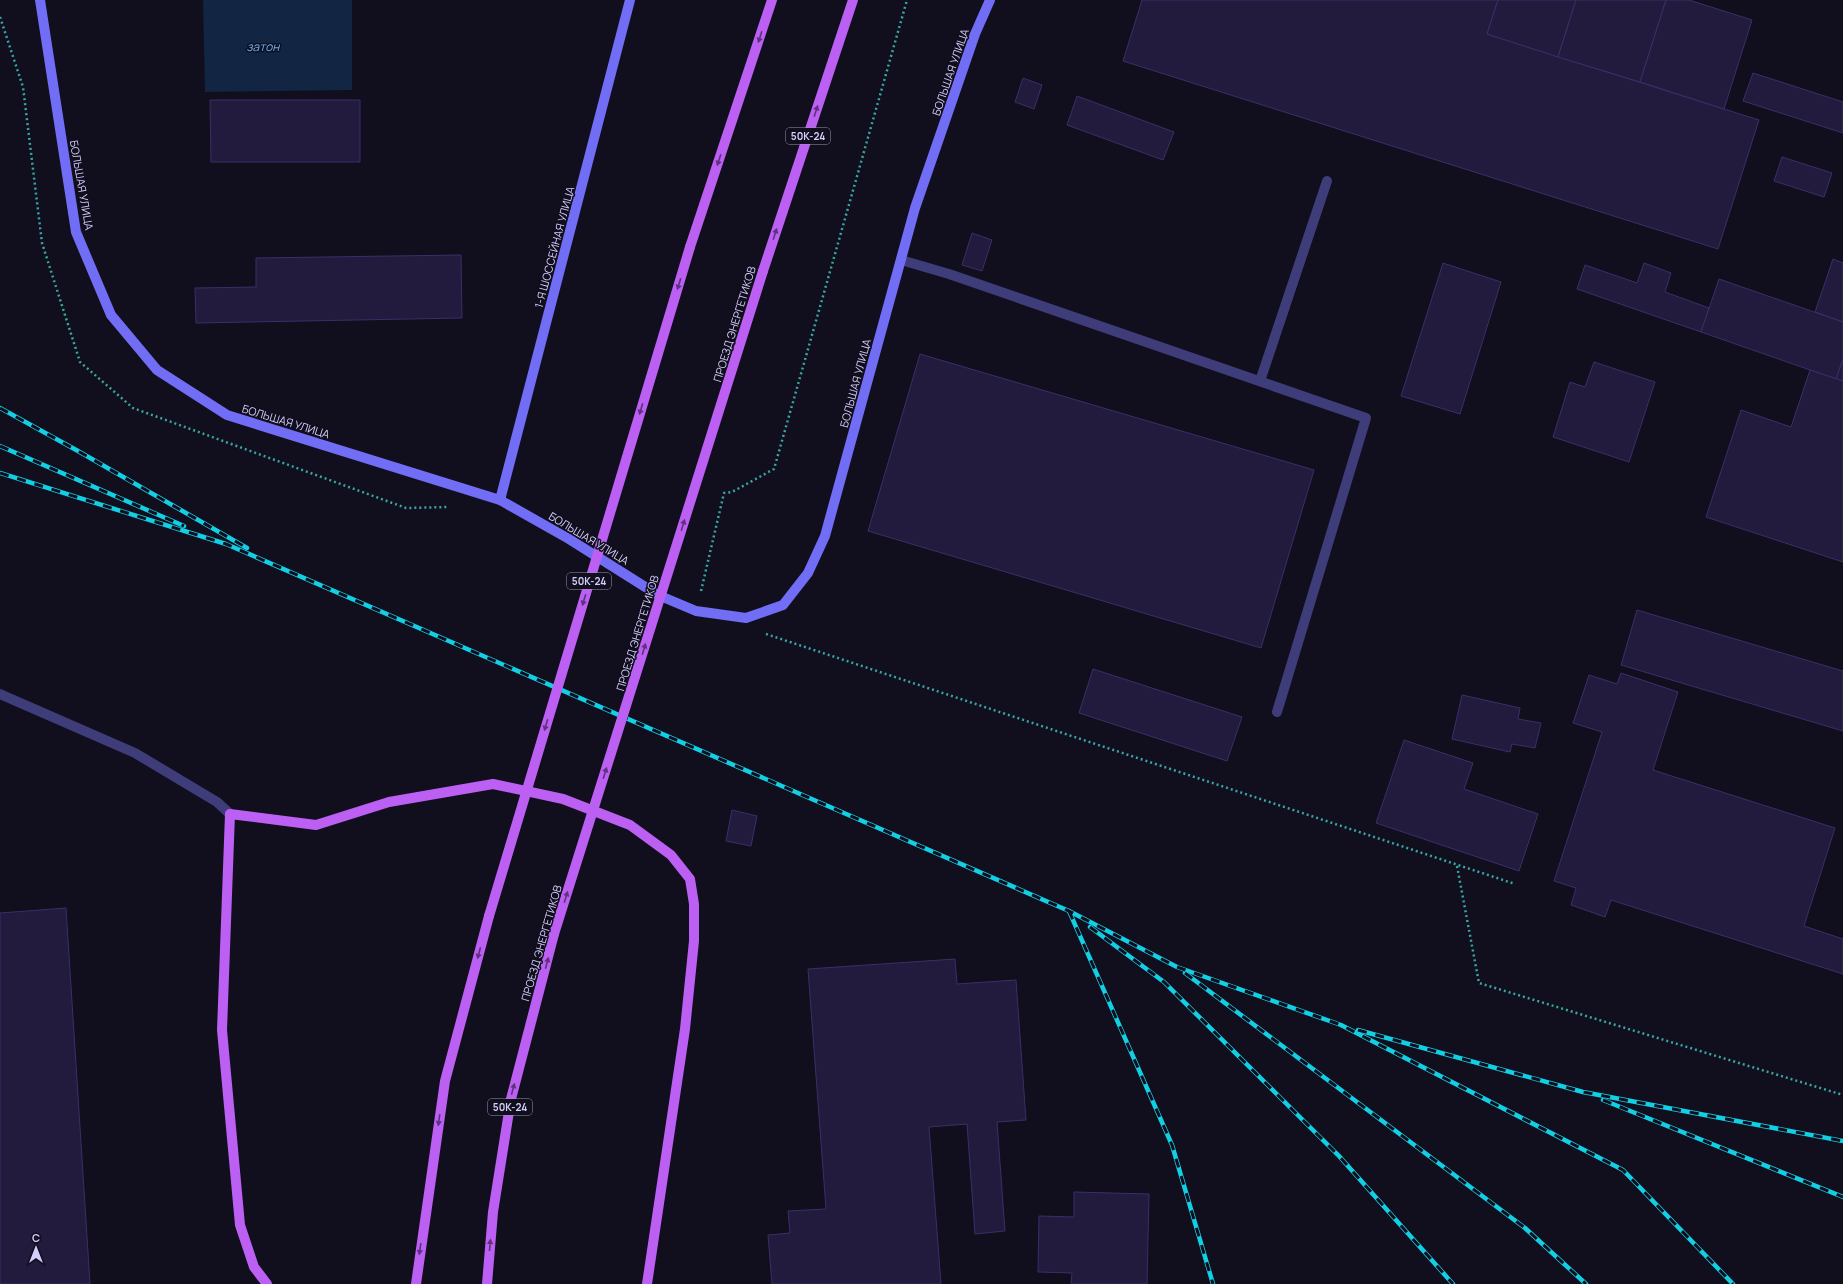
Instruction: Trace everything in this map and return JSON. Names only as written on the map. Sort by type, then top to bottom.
[{"type":"main road","name":"БОЛЬШАЯ УЛИЦА","points":[[40,0],[76,232],[111,315],[157,370],[227,415],[500,500],[569,539],[658,595],[696,611],[746,618],[783,605],[808,573],[826,536],[915,208],[975,34],[990,0]]},
{"type":"main road","name":"1-Я ШОССЕЙНАЯ УЛИЦА","points":[[500,500],[630,0]]},
{"type":"main road","name":"50К-24","points":[[413,1282],[445,1081],[489,916],[690,247],[772,0]]},
{"type":"main road","name":"ПРОЕЗД ЭНЕРГЕТИКОВ","points":[[486,1284],[493,1212],[511,1099],[554,934],[763,271],[853,0]]},
{"type":"main road","points":[[267,1284],[254,1267],[240,1225],[222,1030],[230,814],[316,825],[389,802],[493,784],[563,799],[630,825],[671,855],[690,879],[694,904],[694,940],[685,1029],[647,1284]]},
{"type":"street","points":[[1260,381],[1327,181]]},
{"type":"street","points":[[901,260],[949,274],[1366,418],[1278,712]]},
{"type":"street","points":[[0,694],[135,753],[217,802],[230,814]]},
{"type":"path","points":[[696,611],[724,493],[732,492],[774,469],[907,0]]},
{"type":"path","points":[[0,17],[23,87],[42,244],[80,362],[133,408],[406,508],[443,508]]},
{"type":"path","points":[[765,634],[1515,884]]},
{"type":"path","points":[[1457,865],[1479,983],[1843,1095]]},
{"type":"water","name":"затон","points":[[203,0],[352,0],[352,90],[205,92]]},
{"type":"building","points":[[1142,0],[1498,0],[1487,34],[1759,120],[1718,249],[1123,61]]},
{"type":"building","points":[[1498,0],[1576,0],[1558,57],[1487,34]]},
{"type":"building","points":[[1576,0],[1666,0],[1640,82],[1558,57]]},
{"type":"building","points":[[1666,0],[1689,0],[1752,20],[1724,109],[1640,82]]},
{"type":"building","points":[[1753,73],[1843,102],[1843,133],[1743,101]]},
{"type":"building","points":[[1023,78],[1042,85],[1034,109],[1015,102]]},
{"type":"building","points":[[1077,96],[1174,132],[1163,160],[1067,125]]},
{"type":"building","points":[[210,100],[360,100],[360,162],[211,162]]},
{"type":"building","points":[[1782,157],[1832,173],[1824,197],[1774,181]]},
{"type":"building","points":[[972,233],[992,240],[982,271],[962,265]]},
{"type":"building","points":[[461,255],[462,318],[196,323],[195,288],[256,287],[256,258]]},
{"type":"building","points":[[1833,259],[1843,263],[1843,322],[1815,312]]},
{"type":"building","points":[[1443,263],[1501,282],[1460,414],[1401,396]]},
{"type":"building","points":[[1644,263],[1671,273],[1665,292],[1709,308],[1701,332],[1577,289],[1585,265],[1637,283]]},
{"type":"building","points":[[1719,279],[1843,322],[1843,359],[1836,379],[1701,332]]},
{"type":"building","points":[[920,354],[1314,470],[1261,648],[868,531]]},
{"type":"building","points":[[1843,359],[1843,381],[1836,379]]},
{"type":"building","points":[[1594,362],[1655,382],[1629,462],[1553,437],[1570,382],[1585,387]]},
{"type":"building","points":[[1810,370],[1843,381],[1843,562],[1706,517],[1741,410],[1791,427]]},
{"type":"building","points":[[1637,610],[1843,671],[1843,731],[1621,665]]},
{"type":"building","points":[[1093,669],[1242,717],[1227,761],[1079,713]]},
{"type":"building","points":[[1621,673],[1678,692],[1653,770],[1835,828],[1804,926],[1843,939],[1843,974],[1611,900],[1605,917],[1571,905],[1576,888],[1554,881],[1602,732],[1573,723],[1589,675],[1617,684]]},
{"type":"building","points":[[1462,695],[1520,708],[1518,719],[1541,723],[1535,748],[1512,744],[1510,752],[1452,739]]},
{"type":"building","points":[[1404,740],[1473,763],[1464,789],[1538,814],[1519,871],[1376,823]]},
{"type":"building","points":[[732,810],[757,816],[751,846],[726,841]]},
{"type":"building","points":[[66,908],[90,1284],[0,1284],[0,913]]},
{"type":"building","points":[[955,959],[957,984],[1016,980],[1026,1120],[997,1122],[1005,1231],[975,1234],[967,1124],[929,1127],[941,1284],[772,1284],[768,1235],[790,1233],[788,1211],[826,1209],[808,969]]},
{"type":"building","points":[[1074,1192],[1149,1194],[1147,1284],[1071,1284],[1072,1273],[1038,1272],[1039,1216],[1074,1217]]},
{"type":"railway","points":[[0,408],[247,548]]},
{"type":"railway","points":[[0,446],[184,526]]},
{"type":"railway","points":[[0,473],[226,544],[1069,911],[1177,967],[1341,1025],[1623,1170],[1733,1284]]},
{"type":"railway","points":[[1069,911],[1172,1145],[1213,1284]]},
{"type":"railway","points":[[1090,927],[1164,982],[1339,1156],[1453,1284]]},
{"type":"railway","points":[[1185,973],[1525,1228],[1586,1284]]},
{"type":"railway","points":[[1358,1030],[1583,1092],[1843,1141]]},
{"type":"railway","points":[[1603,1100],[1843,1197]]}]
